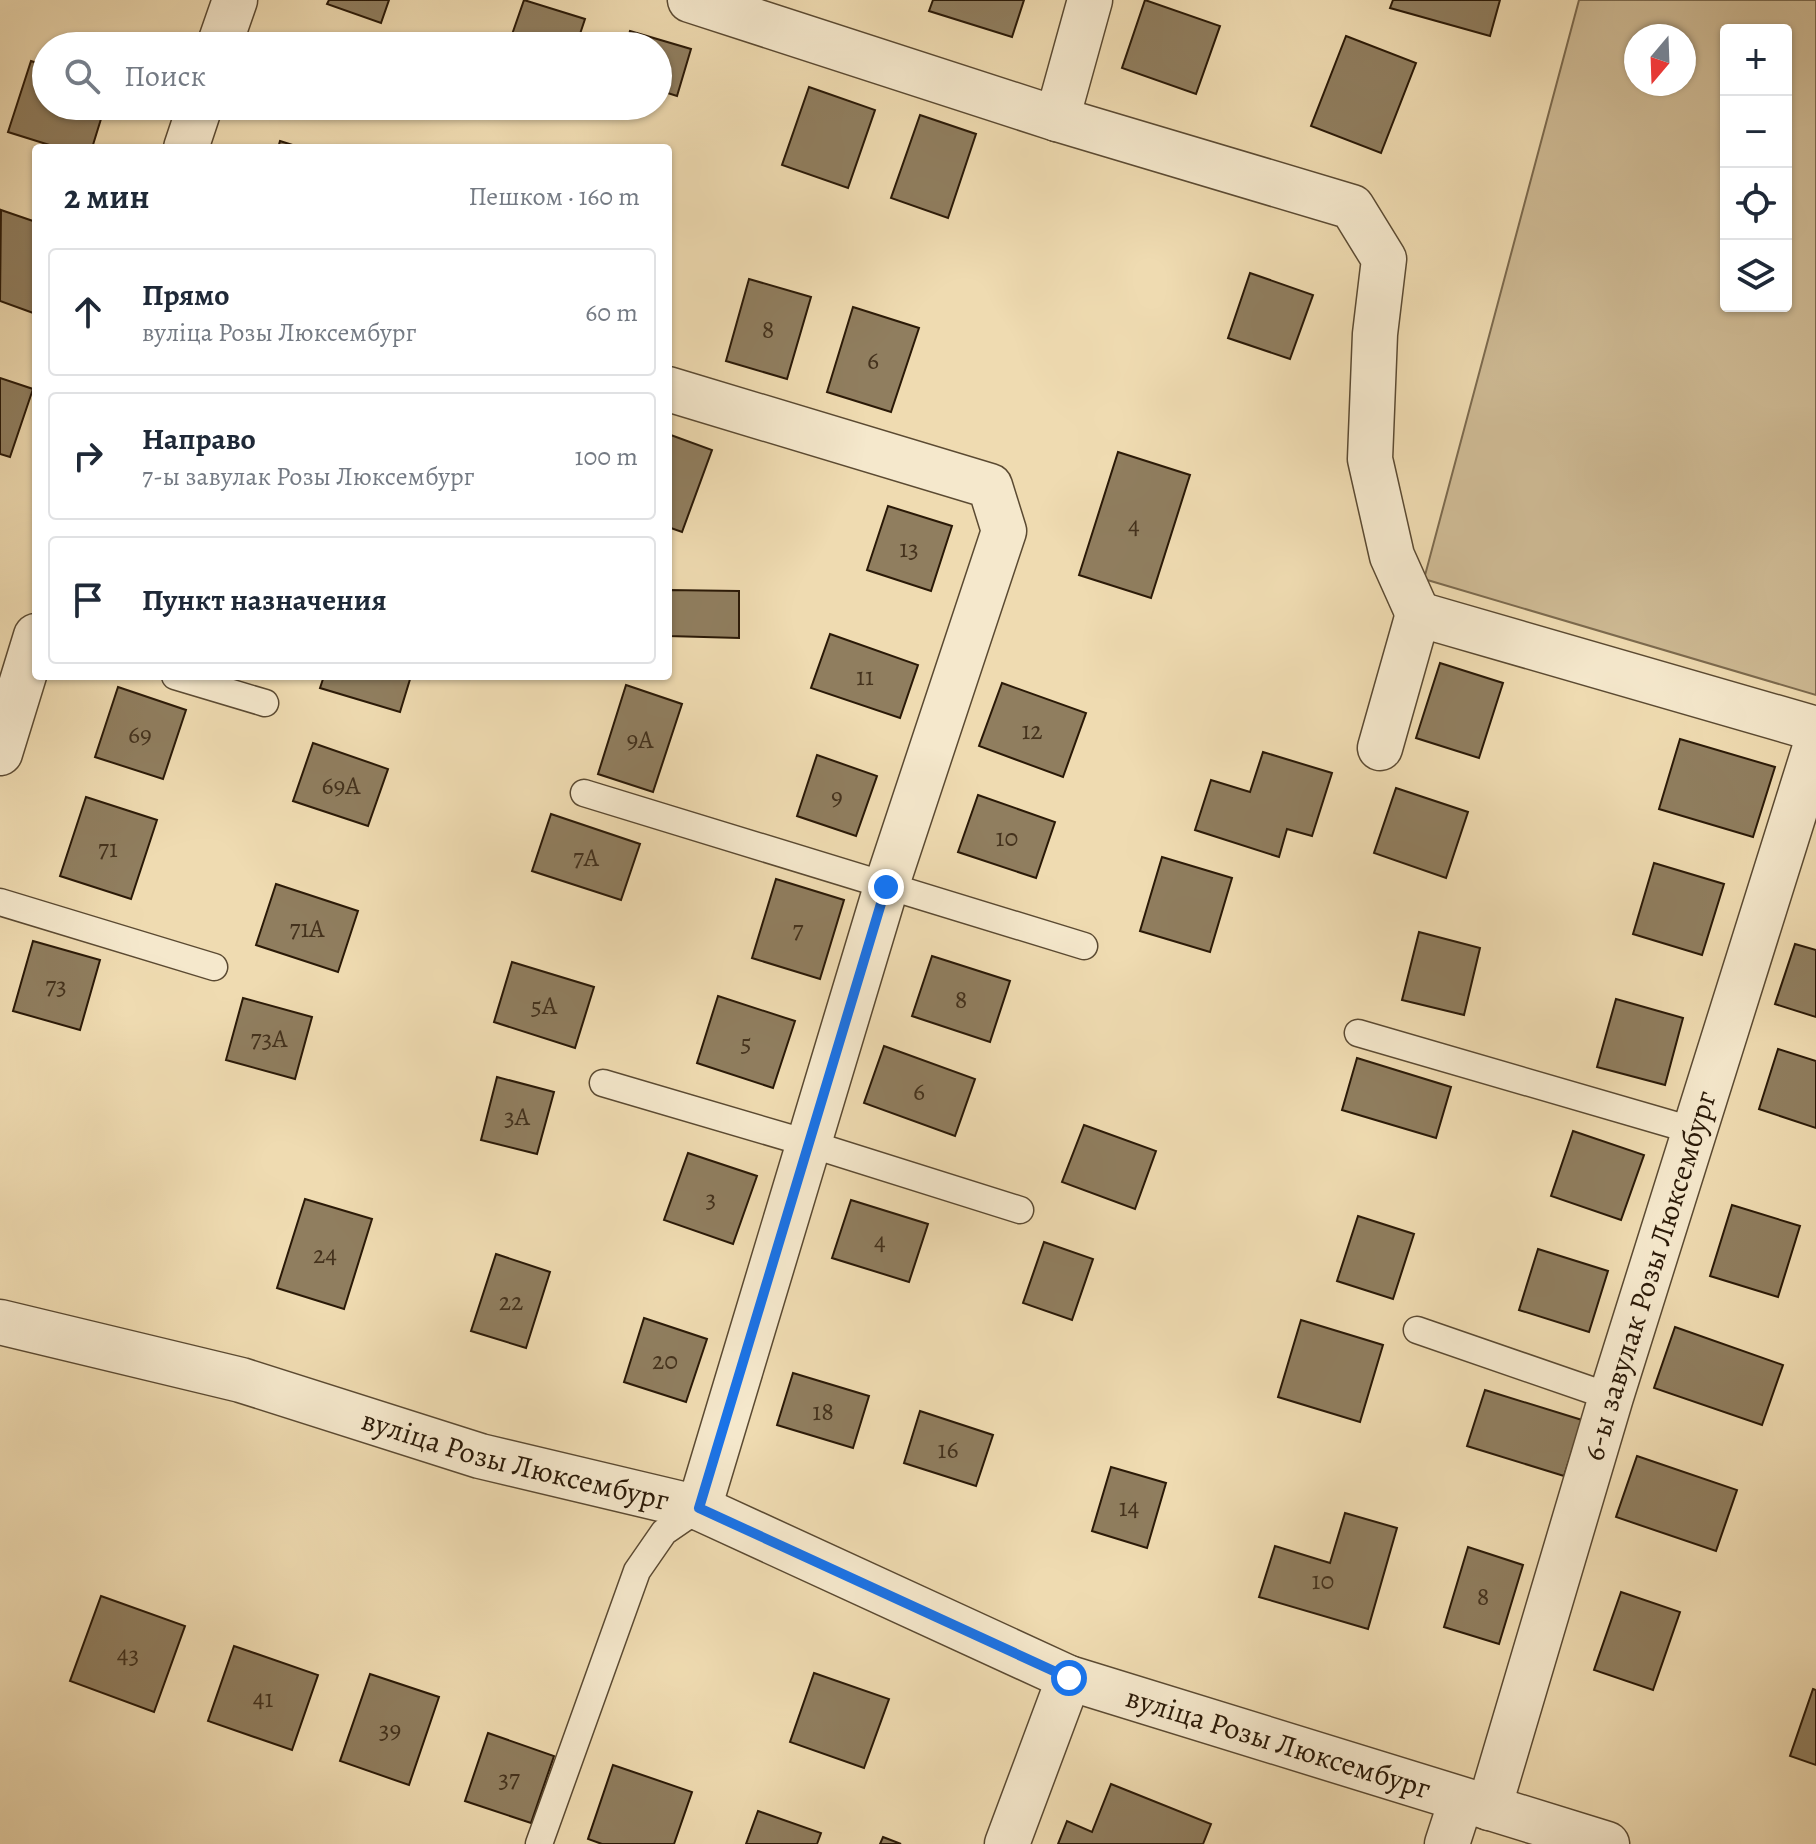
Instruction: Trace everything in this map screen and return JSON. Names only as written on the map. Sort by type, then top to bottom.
[{"type":"street","points":[[224,32],[235,0]]},
{"type":"street","points":[[690,0],[1057,119],[1352,207],[1384,259],[1375,334],[1370,459],[1392,556],[1418,614],[1380,748]]},
{"type":"street","points":[[1057,119],[1090,0]]},
{"type":"street","points":[[187,144],[195,120]]},
{"type":"street","points":[[672,390],[990,486],[1004,531],[886,887],[699,1508]]},
{"type":"street","points":[[1418,614],[1816,729]]},
{"type":"street","points":[[1,744],[32,648]]},
{"type":"street","name":"6-ы завулак Розы Люксембург","points":[[1447,1844],[1475,1804],[1611,1397],[1816,744]]},
{"type":"street","name":"вуліца Розы Люксембург","points":[[0,1322],[241,1380],[480,1456],[699,1508],[1069,1678],[1607,1844]]},
{"type":"street","points":[[1007,1844],[1069,1678]]},
{"type":"lane","points":[[188,680],[265,703]]},
{"type":"lane","points":[[584,793],[1084,946]]},
{"type":"lane","points":[[0,902],[214,967]]},
{"type":"lane","points":[[1358,1033],[1695,1131]]},
{"type":"lane","points":[[603,1083],[1020,1210]]},
{"type":"lane","points":[[1417,1330],[1611,1397]]},
{"type":"lane","points":[[539,1844],[637,1571],[664,1532],[699,1508]]},
{"type":"shaded area","points":[[1579,0],[1816,0],[1816,695],[1424,579]]},
{"type":"building","points":[[329,0],[389,0],[381,23],[327,4]]},
{"type":"building","points":[[524,0],[585,19],[581,32],[513,32]]},
{"type":"building","points":[[933,0],[1024,0],[1012,37],[929,11]]},
{"type":"building","points":[[1145,0],[1220,26],[1196,94],[1122,68]]},
{"type":"building","points":[[1393,0],[1500,0],[1490,36],[1390,8]]},
{"type":"building","points":[[1346,36],[1416,63],[1381,153],[1311,126]]},
{"type":"building","points":[[672,43],[691,49],[677,96],[672,94]]},
{"type":"building","points":[[31,61],[32,120],[101,120],[93,144],[46,144],[8,132]]},
{"type":"building","points":[[809,87],[875,110],[848,188],[782,165]]},
{"type":"building","points":[[920,115],[976,134],[948,218],[891,198]]},
{"type":"building","points":[[1,210],[32,221],[32,313],[0,301]]},
{"type":"building","points":[[1250,273],[1313,295],[1290,359],[1228,338]]},
{"type":"building","points":[[749,279],[811,297],[787,379],[726,361]]},
{"type":"building","points":[[853,307],[919,328],[891,412],[827,392]]},
{"type":"building","points":[[0,378],[32,389],[32,392],[10,457],[0,454]]},
{"type":"building","points":[[672,435],[712,450],[682,532],[672,528]]},
{"type":"building","points":[[1118,452],[1190,475],[1151,598],[1079,575]]},
{"type":"building","points":[[888,506],[952,526],[931,591],[867,570]]},
{"type":"building","points":[[672,590],[739,591],[739,638],[672,636]]},
{"type":"building","points":[[830,634],[918,665],[900,718],[811,688]]},
{"type":"building","points":[[1440,663],[1503,683],[1479,758],[1416,738]]},
{"type":"building","points":[[323,680],[410,680],[400,712],[320,688]]},
{"type":"building","points":[[1002,683],[1086,713],[1063,777],[979,746]]},
{"type":"building","points":[[626,685],[682,704],[653,792],[598,774]]},
{"type":"building","points":[[118,687],[186,710],[163,779],[95,757]]},
{"type":"building","points":[[1680,739],[1775,767],[1753,837],[1659,809]]},
{"type":"building","points":[[313,743],[388,769],[368,826],[293,801]]},
{"type":"building","points":[[1263,752],[1332,773],[1312,836],[1287,829],[1279,857],[1195,830],[1211,780],[1250,792]]},
{"type":"building","points":[[817,755],[877,776],[856,836],[797,816]]},
{"type":"building","points":[[1396,788],[1468,812],[1446,878],[1374,853]]},
{"type":"building","points":[[978,795],[1055,822],[1036,878],[958,852]]},
{"type":"building","points":[[86,797],[157,820],[131,899],[60,876]]},
{"type":"building","points":[[551,814],[640,844],[621,900],[532,871]]},
{"type":"building","points":[[1162,857],[1232,878],[1210,952],[1140,931]]},
{"type":"building","points":[[1654,863],[1724,884],[1702,955],[1633,934]]},
{"type":"building","points":[[776,879],[844,900],[820,979],[752,958]]},
{"type":"building","points":[[276,884],[358,911],[338,972],[256,945]]},
{"type":"building","points":[[1419,932],[1480,948],[1464,1015],[1402,1000]]},
{"type":"building","points":[[33,941],[100,960],[80,1030],[13,1011]]},
{"type":"building","points":[[1795,944],[1816,950],[1816,1017],[1775,1004]]},
{"type":"building","points":[[932,956],[1010,981],[990,1042],[912,1016]]},
{"type":"building","points":[[512,962],[594,987],[575,1048],[494,1022]]},
{"type":"building","points":[[718,996],[795,1021],[773,1088],[697,1063]]},
{"type":"building","points":[[243,998],[312,1017],[295,1079],[226,1060]]},
{"type":"building","points":[[1616,999],[1683,1018],[1665,1085],[1597,1067]]},
{"type":"building","points":[[884,1046],[975,1079],[955,1136],[864,1103]]},
{"type":"building","points":[[1778,1049],[1816,1061],[1816,1128],[1759,1109]]},
{"type":"building","points":[[1357,1058],[1451,1087],[1436,1138],[1342,1110]]},
{"type":"building","points":[[497,1077],[554,1092],[537,1154],[481,1140]]},
{"type":"building","points":[[1084,1125],[1156,1151],[1135,1209],[1062,1182]]},
{"type":"building","points":[[1573,1131],[1644,1155],[1621,1220],[1551,1196]]},
{"type":"building","points":[[688,1153],[757,1176],[733,1244],[664,1220]]},
{"type":"building","points":[[305,1199],[372,1219],[344,1309],[277,1288]]},
{"type":"building","points":[[851,1200],[928,1224],[909,1282],[832,1258]]},
{"type":"building","points":[[1732,1205],[1800,1226],[1778,1297],[1710,1276]]},
{"type":"building","points":[[1358,1216],[1414,1234],[1393,1299],[1337,1281]]},
{"type":"building","points":[[1044,1242],[1093,1259],[1072,1320],[1023,1303]]},
{"type":"building","points":[[1538,1249],[1608,1271],[1589,1332],[1519,1310]]},
{"type":"building","points":[[496,1254],[550,1272],[526,1348],[471,1331]]},
{"type":"building","points":[[644,1318],[707,1339],[686,1402],[624,1382]]},
{"type":"building","points":[[1301,1320],[1383,1345],[1360,1422],[1278,1397]]},
{"type":"building","points":[[1675,1327],[1783,1365],[1762,1425],[1654,1388]]},
{"type":"building","points":[[793,1373],[869,1396],[853,1448],[777,1425]]},
{"type":"building","points":[[1485,1390],[1582,1420],[1564,1476],[1467,1446]]},
{"type":"building","points":[[920,1411],[993,1435],[976,1486],[904,1463]]},
{"type":"building","points":[[1637,1456],[1737,1490],[1716,1551],[1616,1517]]},
{"type":"building","points":[[1111,1467],[1166,1483],[1147,1548],[1092,1531]]},
{"type":"building","points":[[1345,1513],[1397,1528],[1368,1629],[1259,1597],[1275,1546],[1330,1563]]},
{"type":"building","points":[[1468,1547],[1523,1565],[1499,1644],[1444,1627]]},
{"type":"building","points":[[1621,1592],[1680,1612],[1653,1690],[1594,1670]]},
{"type":"building","points":[[101,1596],[185,1626],[154,1712],[70,1681]]},
{"type":"building","points":[[234,1646],[318,1675],[292,1750],[208,1721]]},
{"type":"building","points":[[814,1673],[889,1699],[864,1768],[790,1742]]},
{"type":"building","points":[[370,1674],[439,1697],[409,1785],[340,1761]]},
{"type":"building","points":[[1813,1689],[1816,1690],[1816,1765],[1790,1756]]},
{"type":"building","points":[[488,1733],[554,1756],[531,1823],[465,1801]]},
{"type":"building","points":[[613,1765],[692,1792],[674,1844],[602,1844],[588,1839]]},
{"type":"building","points":[[1111,1784],[1211,1824],[1203,1844],[1058,1844],[1067,1821],[1092,1832]]},
{"type":"building","points":[[758,1811],[821,1833],[817,1844],[746,1844]]},
{"type":"building","points":[[883,1837],[901,1844],[880,1844]]},
{"type":"route","points":[[886,887],[699,1508],[1069,1678]]}]
